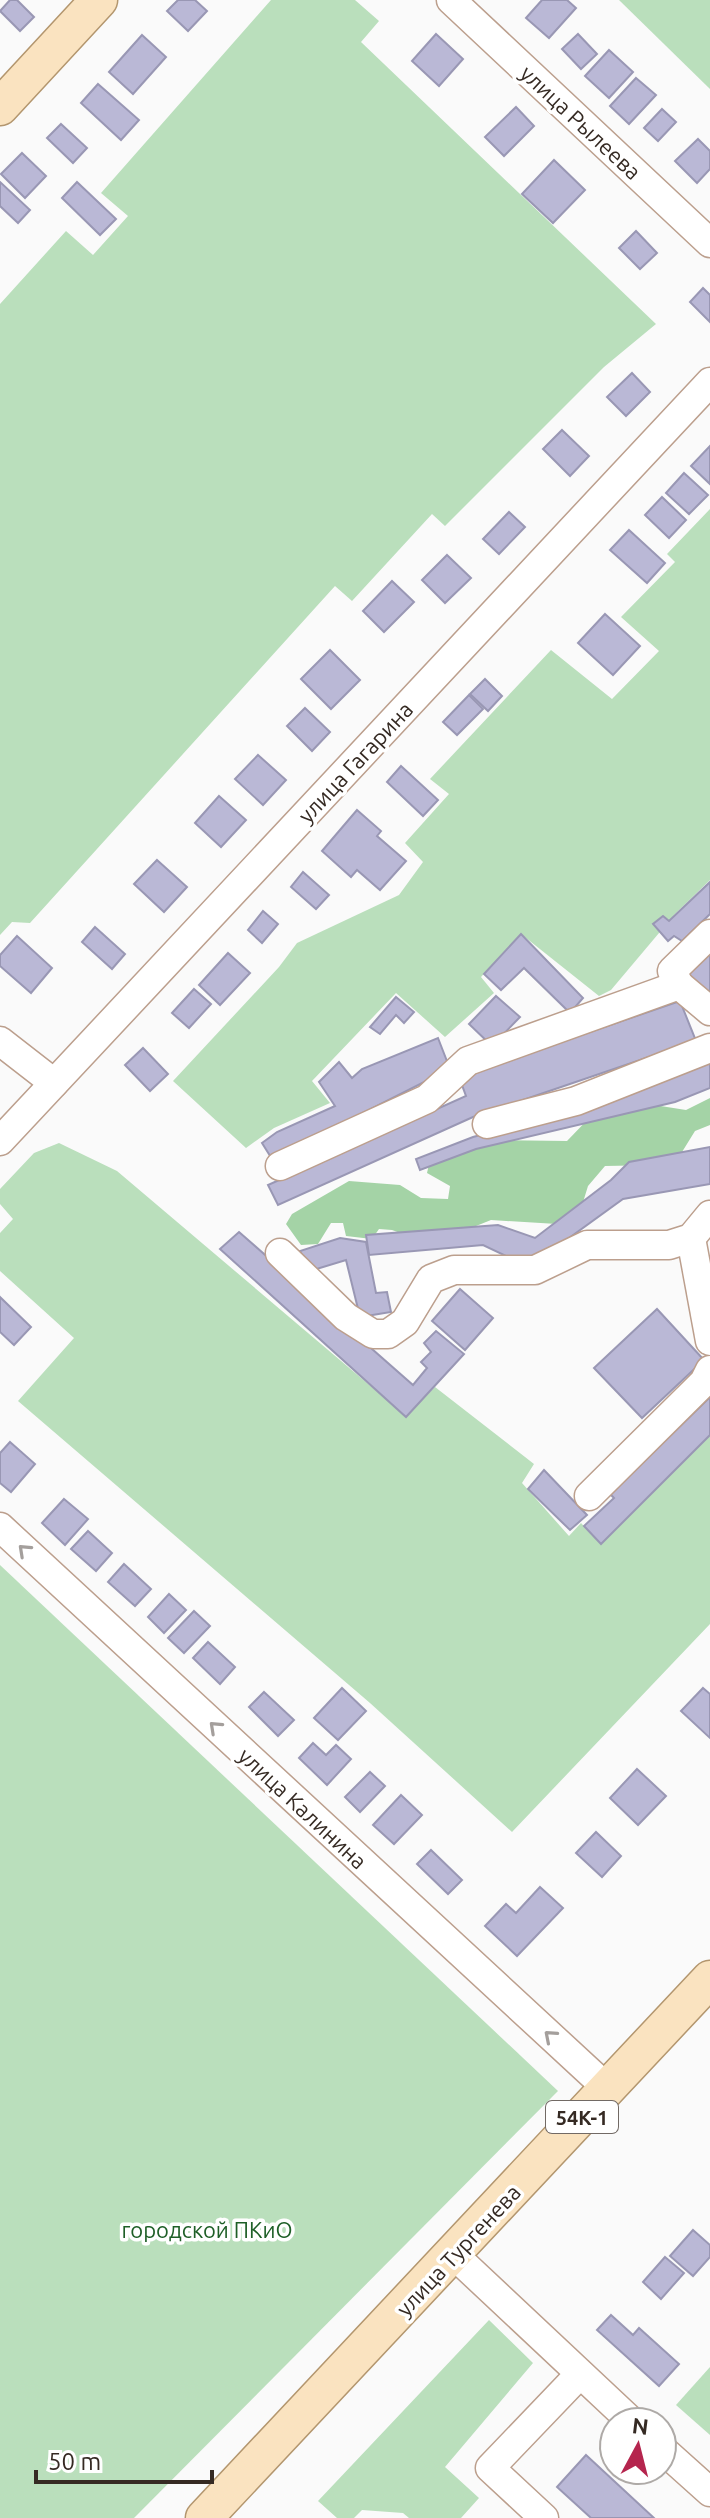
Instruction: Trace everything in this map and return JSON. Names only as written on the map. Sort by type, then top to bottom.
[{"type":"main road","points":[[0,107],[99,0]]},
{"type":"main road","name":"улица Тургенева","points":[[204,2518],[710,1979]]},
{"type":"street","name":"улица Рылеева","points":[[451,0],[710,243]]},
{"type":"street","name":"улица Гагарина","points":[[0,1141],[710,382]]},
{"type":"street","points":[[710,934],[672,971],[679,985],[710,1011]]},
{"type":"street","points":[[280,1166],[427,1099],[468,1061],[679,985]]},
{"type":"street","points":[[0,1041],[54,1083]]},
{"type":"street","points":[[487,1124],[576,1101],[710,1048]]},
{"type":"street","points":[[280,1253],[346,1317],[373,1334],[388,1334],[405,1322],[431,1279],[454,1270],[535,1270],[587,1245],[669,1245],[691,1238],[710,1215]]},
{"type":"street","points":[[691,1238],[710,1341]]},
{"type":"street","points":[[589,1496],[704,1382],[710,1370]]},
{"type":"street","name":"улица Калинина","points":[[0,1527],[608,2089]]},
{"type":"street","points":[[454,2255],[615,2406]]},
{"type":"street","points":[[544,2518],[490,2468],[580,2374]]},
{"type":"street","points":[[678,2463],[710,2492]]},
{"type":"green space","points":[[271,0],[355,0],[379,21],[361,42],[656,324],[604,367],[445,526],[432,514],[352,601],[335,586],[30,923],[12,922],[0,935],[0,304],[66,231],[93,255],[128,216],[101,193]]},
{"type":"green space","points":[[619,0],[710,0],[710,89]]},
{"type":"green space","points":[[710,509],[710,880],[675,914],[611,990],[599,996],[521,934],[481,977],[494,993],[445,1037],[396,993],[312,1081],[330,1103],[274,1128],[246,1148],[173,1081],[279,967],[297,943],[399,895],[423,862],[405,843],[449,794],[430,779],[551,650],[612,699],[659,651],[621,617],[675,562],[667,554]]},
{"type":"green space","points":[[710,1098],[710,1125],[695,1131],[682,1152],[658,1165],[605,1166],[588,1186],[580,1212],[557,1224],[491,1220],[431,1244],[392,1230],[379,1229],[372,1239],[346,1236],[343,1223],[331,1223],[318,1244],[301,1245],[286,1224],[292,1214],[349,1181],[400,1185],[421,1198],[448,1199],[450,1186],[427,1173],[430,1160],[476,1140],[567,1141],[594,1113],[648,1104],[686,1110]]},
{"type":"green space","points":[[59,1143],[117,1171],[406,1416],[435,1387],[534,1464],[522,1483],[569,1536],[581,1523],[601,1544],[710,1435],[710,1624],[512,1832],[370,1703],[18,1401],[74,1338],[0,1271],[0,1233],[13,1219],[0,1204],[0,1189],[34,1153]]},
{"type":"green space","name":"городской ПКиО","points":[[0,1565],[558,2091],[134,2518],[0,2518]]},
{"type":"green space","points":[[489,2320],[533,2363],[445,2467],[479,2498],[461,2518],[409,2518],[403,2513],[362,2510],[354,2518],[337,2518],[318,2501]]},
{"type":"green space","points":[[710,2367],[710,2435],[676,2405]]},
{"type":"building","points":[[10,0],[17,0],[34,17],[20,31],[0,11]]},
{"type":"building","points":[[178,0],[195,0],[207,11],[188,31],[167,11]]},
{"type":"building","points":[[542,0],[567,0],[576,8],[549,38],[526,18]]},
{"type":"building","points":[[436,34],[463,59],[439,86],[412,61]]},
{"type":"building","points":[[578,34],[597,54],[581,69],[562,49]]},
{"type":"building","points":[[142,35],[166,57],[133,94],[109,72]]},
{"type":"building","points":[[609,50],[633,72],[609,98],[585,76]]},
{"type":"building","points":[[636,78],[656,95],[629,124],[610,106]]},
{"type":"building","points":[[98,84],[139,120],[121,140],[81,103]]},
{"type":"building","points":[[516,107],[534,126],[504,156],[485,137]]},
{"type":"building","points":[[662,109],[676,122],[658,141],[644,128]]},
{"type":"building","points":[[61,124],[87,148],[73,163],[47,138]]},
{"type":"building","points":[[698,139],[710,151],[710,169],[697,183],[675,161]]},
{"type":"building","points":[[22,153],[46,176],[25,198],[1,174]]},
{"type":"building","points":[[554,160],[585,190],[553,223],[522,194]]},
{"type":"building","points":[[0,182],[30,210],[18,223],[0,206]]},
{"type":"building","points":[[77,182],[116,219],[100,235],[62,198]]},
{"type":"building","points":[[636,231],[657,253],[640,269],[619,248]]},
{"type":"building","points":[[703,288],[710,295],[710,322],[690,302]]},
{"type":"building","points":[[632,373],[650,392],[626,416],[607,397]]},
{"type":"building","points":[[562,430],[589,456],[570,476],[543,449]]},
{"type":"building","points":[[710,446],[710,484],[691,466]]},
{"type":"building","points":[[684,473],[708,495],[689,514],[666,493]]},
{"type":"building","points":[[662,497],[686,520],[669,538],[645,515]]},
{"type":"building","points":[[509,512],[525,527],[499,554],[483,539]]},
{"type":"building","points":[[629,530],[665,563],[647,583],[610,550]]},
{"type":"building","points":[[447,555],[471,578],[445,603],[422,580]]},
{"type":"building","points":[[392,581],[414,602],[384,632],[363,611]]},
{"type":"building","points":[[605,614],[640,646],[613,675],[578,643]]},
{"type":"building","points":[[330,650],[360,680],[331,709],[301,679]]},
{"type":"building","points":[[485,679],[502,696],[488,711],[470,694]]},
{"type":"building","points":[[469,695],[483,709],[457,735],[443,722]]},
{"type":"building","points":[[305,708],[330,732],[312,751],[287,726]]},
{"type":"building","points":[[258,755],[286,780],[263,805],[235,779]]},
{"type":"building","points":[[401,766],[438,800],[423,816],[387,782]]},
{"type":"building","points":[[219,796],[246,820],[221,847],[195,823]]},
{"type":"building","points":[[357,810],[381,831],[377,836],[406,861],[380,890],[357,870],[351,877],[322,851]]},
{"type":"building","points":[[157,860],[187,887],[164,912],[134,884]]},
{"type":"building","points":[[303,872],[329,895],[316,909],[291,887]]},
{"type":"building","points":[[710,882],[710,914],[682,941],[674,936],[668,941],[653,924],[663,916],[669,921]]},
{"type":"building","points":[[263,911],[278,924],[262,943],[248,930]]},
{"type":"building","points":[[95,927],[125,954],[112,969],[82,942]]},
{"type":"building","points":[[521,934],[583,998],[570,1013],[524,968],[501,990],[484,974]]},
{"type":"building","points":[[17,936],[52,968],[31,993],[0,966],[0,955]]},
{"type":"building","points":[[710,948],[710,995],[685,972]]},
{"type":"building","points":[[228,953],[250,973],[220,1005],[199,985]]},
{"type":"building","points":[[194,989],[211,1004],[189,1028],[172,1013]]},
{"type":"building","points":[[496,996],[520,1017],[492,1046],[469,1024]]},
{"type":"building","points":[[396,997],[414,1012],[404,1023],[396,1015],[380,1034],[370,1027]]},
{"type":"building","points":[[680,1001],[696,1041],[473,1117],[278,1205],[268,1185],[466,1096],[459,1077]]},
{"type":"building","points":[[438,1038],[450,1069],[272,1159],[262,1143],[277,1132],[335,1106],[319,1082],[339,1062],[352,1078],[362,1069]]},
{"type":"building","points":[[143,1048],[168,1074],[150,1091],[125,1065]]},
{"type":"building","points":[[710,1062],[710,1088],[675,1102],[476,1149],[420,1170],[416,1159],[473,1137],[587,1107]]},
{"type":"building","points":[[710,1147],[710,1184],[623,1199],[540,1259],[521,1263],[483,1245],[369,1255],[366,1235],[498,1225],[535,1238],[611,1180],[629,1162]]},
{"type":"building","points":[[239,1232],[413,1385],[427,1368],[421,1362],[431,1352],[424,1343],[436,1331],[464,1354],[406,1417],[220,1249]]},
{"type":"building","points":[[340,1238],[366,1242],[376,1293],[387,1292],[391,1312],[360,1317],[346,1260],[310,1271],[300,1251]]},
{"type":"building","points":[[460,1289],[493,1318],[465,1350],[432,1321]]},
{"type":"building","points":[[0,1297],[31,1327],[14,1345],[0,1332]]},
{"type":"building","points":[[657,1309],[704,1360],[642,1418],[594,1368]]},
{"type":"building","points":[[710,1397],[710,1435],[601,1544],[584,1526],[614,1498],[610,1494]]},
{"type":"building","points":[[10,1442],[35,1464],[11,1492],[0,1483],[0,1453]]},
{"type":"building","points":[[544,1470],[587,1515],[570,1530],[528,1489]]},
{"type":"building","points":[[64,1499],[88,1519],[65,1545],[42,1523]]},
{"type":"building","points":[[88,1531],[112,1553],[96,1571],[71,1549]]},
{"type":"building","points":[[124,1564],[151,1589],[135,1606],[108,1582]]},
{"type":"building","points":[[169,1594],[186,1610],[164,1633],[148,1617]]},
{"type":"building","points":[[194,1611],[210,1626],[184,1653],[168,1638]]},
{"type":"building","points":[[208,1642],[235,1667],[220,1684],[193,1658]]},
{"type":"building","points":[[342,1688],[366,1711],[338,1740],[314,1718]]},
{"type":"building","points":[[703,1688],[710,1694],[710,1738],[681,1711]]},
{"type":"building","points":[[264,1692],[294,1720],[278,1736],[249,1707]]},
{"type":"building","points":[[313,1743],[326,1755],[336,1745],[351,1759],[327,1785],[299,1758]]},
{"type":"building","points":[[637,1769],[666,1796],[638,1825],[610,1798]]},
{"type":"building","points":[[370,1772],[385,1786],[360,1812],[345,1797]]},
{"type":"building","points":[[401,1795],[422,1815],[394,1844],[373,1825]]},
{"type":"building","points":[[596,1832],[621,1856],[602,1877],[576,1853]]},
{"type":"building","points":[[431,1850],[462,1880],[448,1894],[417,1864]]},
{"type":"building","points":[[540,1887],[563,1908],[517,1956],[485,1926],[506,1904],[516,1913]]},
{"type":"building","points":[[693,2230],[710,2245],[710,2257],[693,2276],[670,2256]]},
{"type":"building","points":[[665,2257],[684,2273],[661,2299],[643,2282]]},
{"type":"building","points":[[611,2315],[633,2335],[639,2328],[679,2364],[659,2386],[597,2330]]},
{"type":"building","points":[[586,2455],[598,2466],[598,2486],[619,2486],[654,2518],[591,2518],[557,2487]]}]
